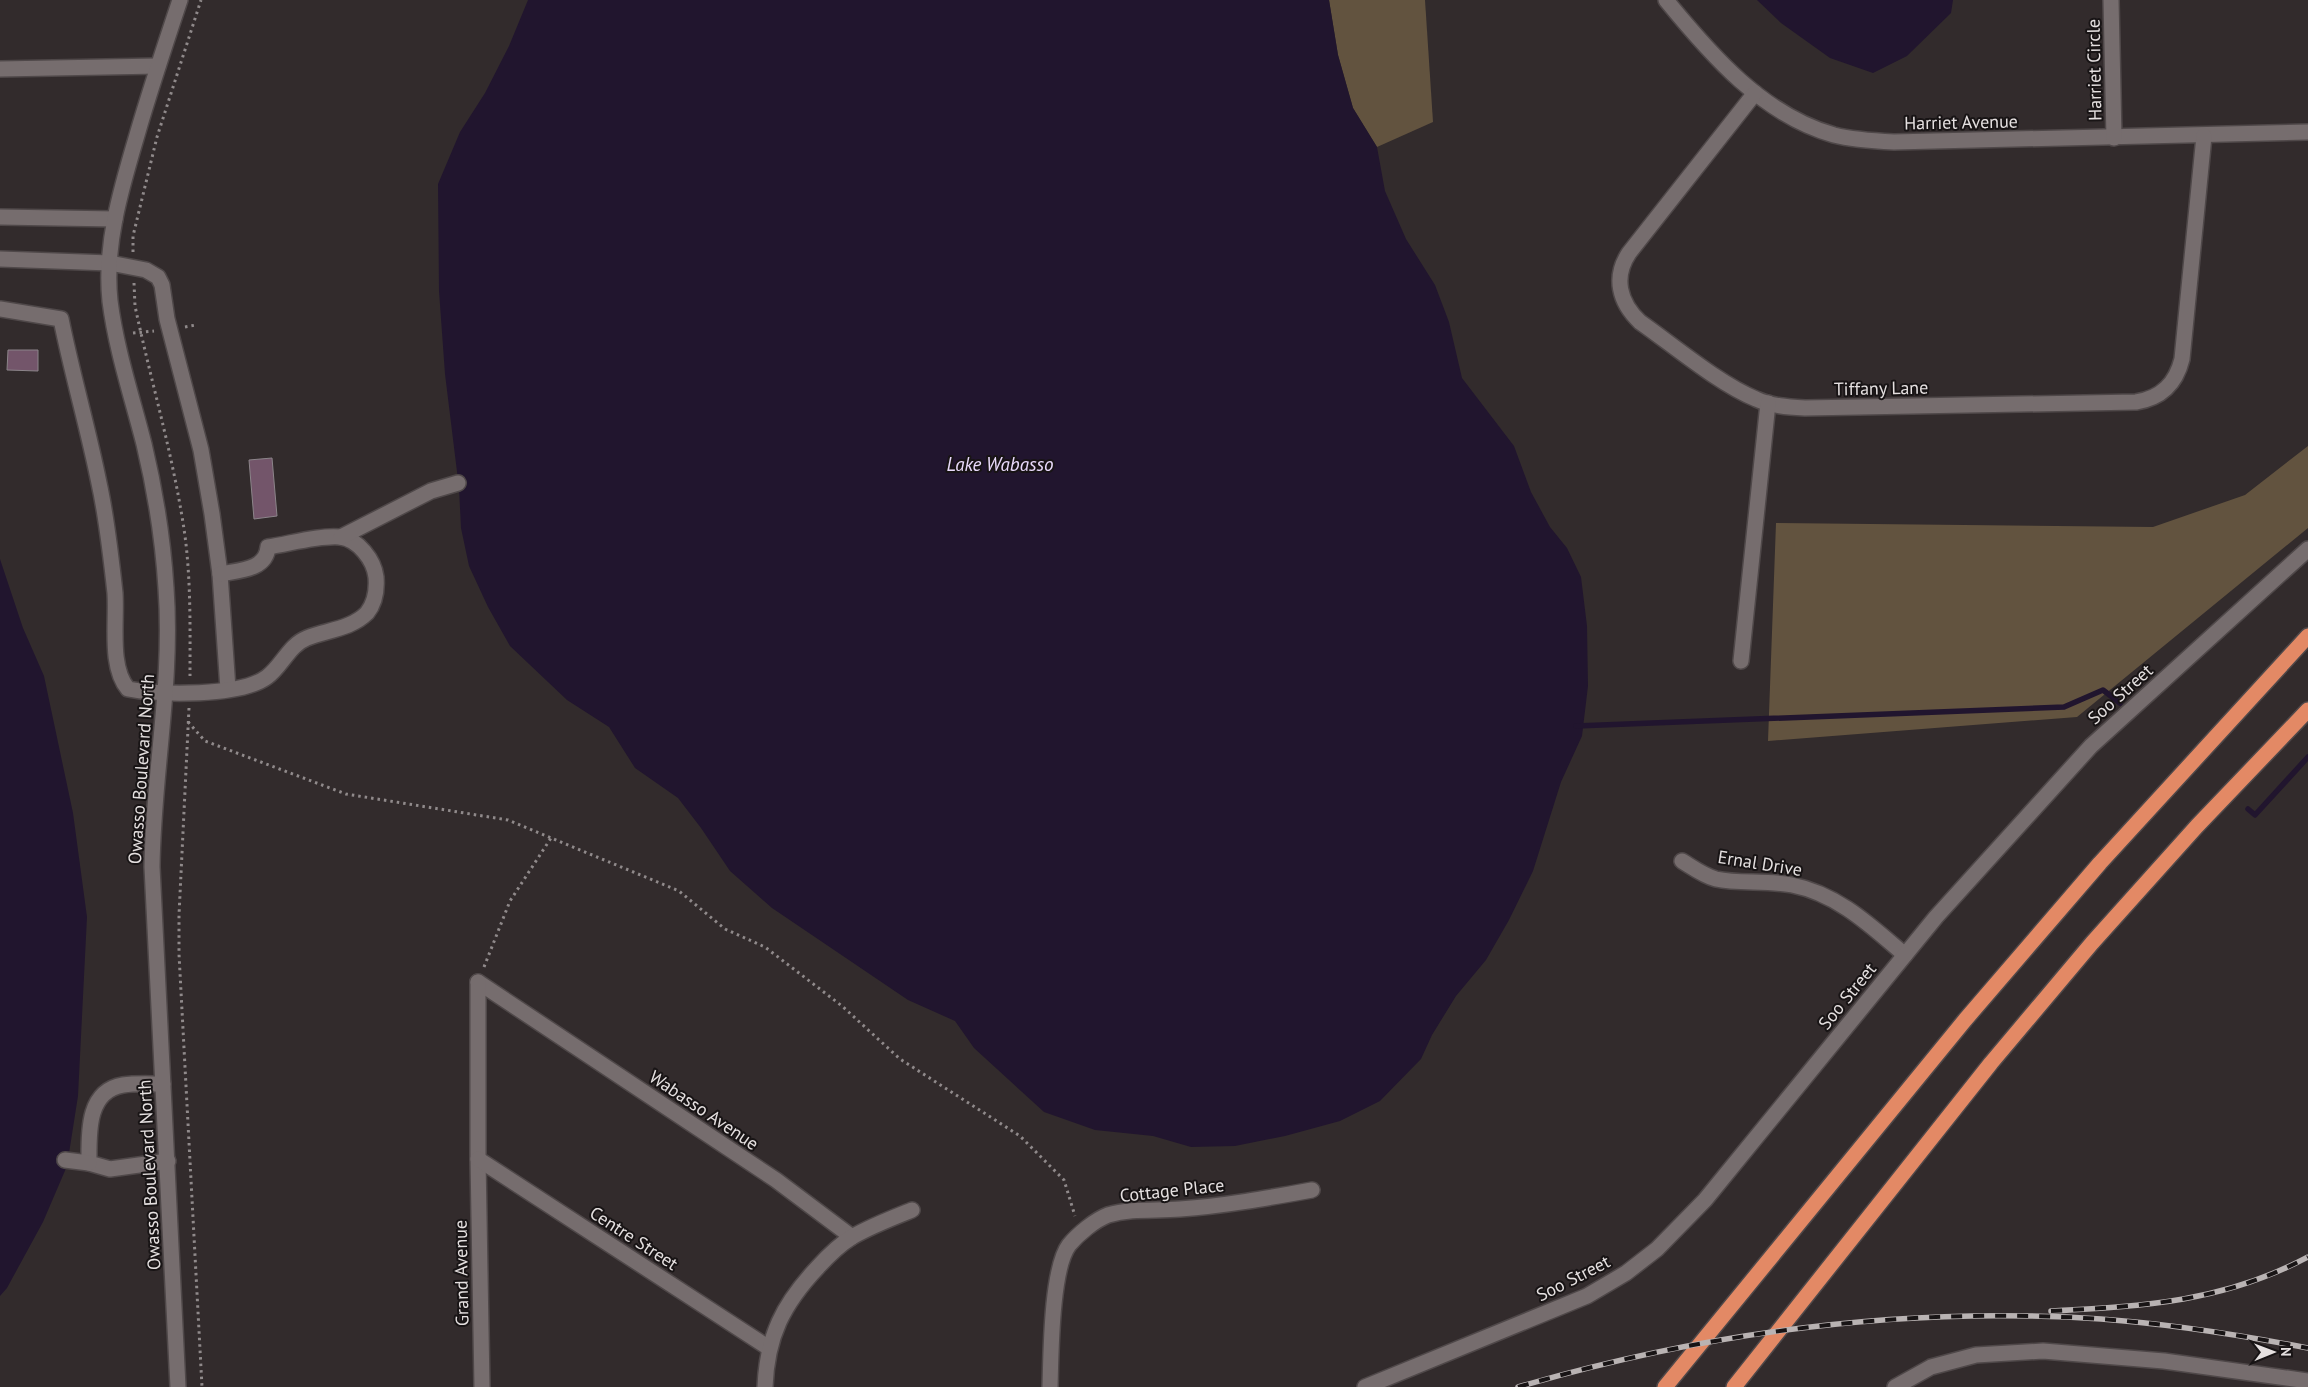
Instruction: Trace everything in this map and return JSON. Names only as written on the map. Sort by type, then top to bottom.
[{"type":"highway","points":[[1665,1387],[1972,1013],[2100,863],[2308,636]]},
{"type":"highway","points":[[1734,1387],[1991,1063],[2092,943],[2196,826],[2308,710]]},
{"type":"street","name":"Owasso Boulevard North","points":[[178,1387],[154,914],[152,837],[166,693],[167,608],[160,533],[145,448],[116,336],[110,300],[110,264],[119,195],[180,0]]},
{"type":"street","name":"Harriet Avenue","points":[[1666,0],[1692,33],[1716,58],[1755,93],[1779,111],[1834,135],[1864,141],[1894,142],[2308,132]]},
{"type":"street","name":"Harriet Circle","points":[[2111,0],[2114,138]]},
{"type":"street","points":[[0,69],[158,66]]},
{"type":"street","name":"Tiffany Lane","points":[[1755,93],[1630,253],[1621,270],[1619,284],[1622,299],[1629,312],[1640,322],[1729,385],[1756,400],[1780,406],[1815,408],[2136,402],[2158,395],[2170,386],[2179,373],[2182,359],[2204,136]]},
{"type":"street","points":[[0,217],[115,219]]},
{"type":"street","points":[[0,259],[110,264],[146,270],[158,277],[162,285],[167,319],[201,450],[220,574],[228,690]]},
{"type":"street","points":[[0,309],[61,319],[99,483],[111,552],[116,604],[117,669],[122,682],[128,689],[166,693],[204,693],[228,690],[267,678],[296,645],[307,638],[332,631],[353,622],[366,613],[375,598],[374,566],[364,551],[341,537]]},
{"type":"street","points":[[1741,661],[1768,403]]},
{"type":"street","points":[[220,574],[258,565],[267,557],[268,547],[341,537],[431,491],[458,483]]},
{"type":"street","name":"Soo Street","points":[[1365,1387],[1587,1296],[1626,1273],[1657,1249],[1705,1200],[1936,917],[2091,746],[2308,549]]},
{"type":"street","name":"Ernal Drive","points":[[1682,861],[1714,878],[1734,881],[1765,880],[1794,885],[1821,894],[1859,916],[1905,955]]},
{"type":"street","name":"Grand Avenue","points":[[478,982],[478,1159],[482,1387]]},
{"type":"street","name":"Wabasso Avenue","points":[[478,982],[776,1180],[852,1237]]},
{"type":"street","points":[[89,1163],[89,1121],[100,1096],[122,1085],[163,1084]]},
{"type":"street","name":"Centre Street","points":[[478,1159],[769,1348]]},
{"type":"street","points":[[65,1160],[89,1163],[110,1169],[168,1161]]},
{"type":"street","name":"Cottage Place","points":[[1050,1387],[1055,1300],[1062,1263],[1068,1246],[1085,1229],[1106,1216],[1130,1211],[1181,1209],[1312,1190]]},
{"type":"street","points":[[765,1387],[769,1348],[776,1326],[802,1284],[835,1250],[852,1237],[912,1210]]},
{"type":"street","points":[[1895,1387],[1930,1368],[1976,1355],[2043,1351],[2164,1361],[2308,1381]]},
{"type":"path","points":[[188,722],[205,740],[346,794],[508,820],[679,890],[725,929],[765,947],[842,1006],[900,1058],[1020,1136],[1064,1180],[1073,1212],[1085,1229]]},
{"type":"path","points":[[478,982],[510,901],[551,838]]},
{"type":"shaded area","points":[[1329,0],[1425,0],[1433,122],[1377,147],[1353,108],[1338,55]]},
{"type":"shaded area","points":[[2308,446],[2308,528],[2077,717],[1768,741],[1776,523],[2153,527],[2245,495]]},
{"type":"water","name":"Lake Wabasso","points":[[528,0],[1329,0],[1338,55],[1353,108],[1377,147],[1385,191],[1406,239],[1435,285],[1449,322],[1462,378],[1514,446],[1531,492],[1550,527],[1567,548],[1581,577],[1587,626],[1588,686],[1582,736],[1561,782],[1533,871],[1509,920],[1486,960],[1456,996],[1432,1035],[1421,1059],[1380,1101],[1340,1121],[1285,1136],[1235,1146],[1191,1147],[1153,1136],[1095,1130],[1044,1112],[974,1048],[955,1021],[908,1000],[772,908],[730,871],[678,798],[635,768],[609,727],[567,700],[510,646],[488,607],[469,566],[461,528],[459,488],[445,374],[439,291],[438,184],[460,132],[485,93],[509,46]]},
{"type":"water","points":[[1757,0],[1953,0],[1951,13],[1907,56],[1873,73],[1830,58],[1781,23]]},
{"type":"water","points":[[0,559],[23,628],[44,676],[73,813],[87,917],[78,1096],[67,1166],[43,1222],[7,1288],[0,1296]]},
{"type":"building","points":[[8,350],[38,350],[38,371],[7,370]]},
{"type":"building","points":[[272,458],[277,516],[254,519],[249,460]]},
{"type":"waterway","points":[[1576,726],[2064,707],[2103,690],[2120,703]]},
{"type":"waterway","points":[[2248,809],[2255,815],[2308,757]]},
{"type":"railway","points":[[2051,1311],[2151,1304],[2214,1293],[2245,1284],[2308,1257]]},
{"type":"railway","points":[[1518,1387],[1661,1351],[1734,1338],[1880,1320],[1954,1316],[2027,1316],[2127,1321],[2205,1330],[2308,1348]]}]
